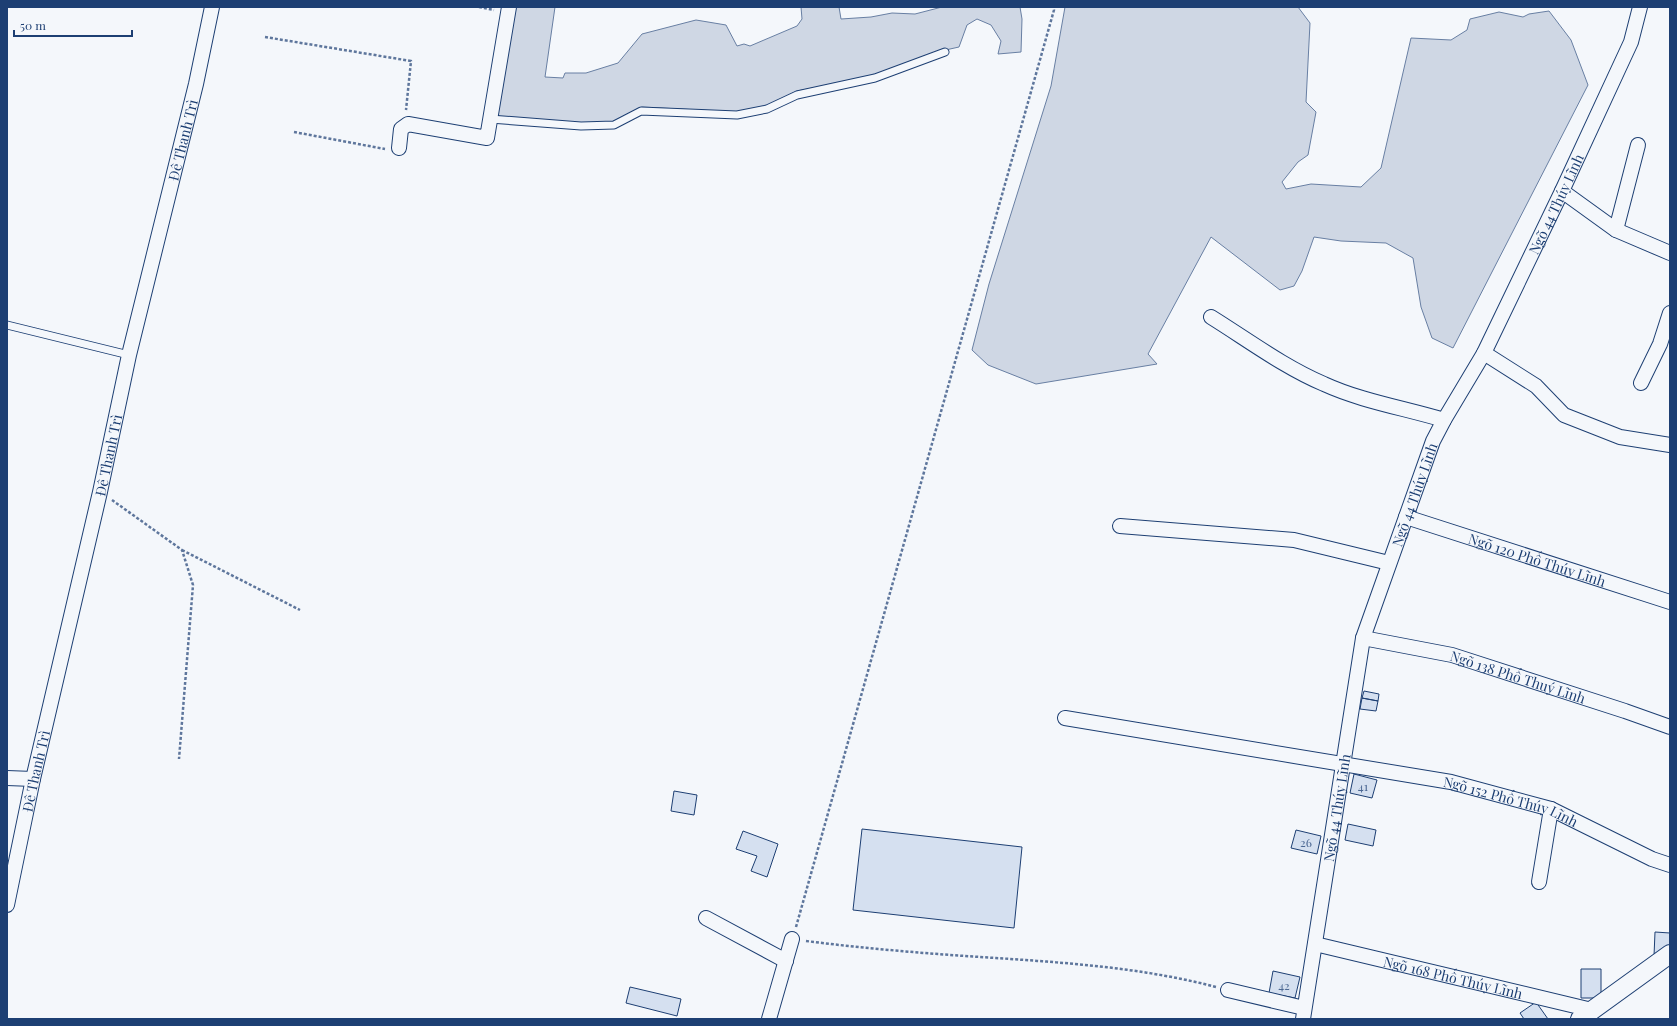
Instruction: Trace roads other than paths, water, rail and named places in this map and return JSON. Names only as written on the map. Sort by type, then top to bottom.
[{"type":"street","name":"Đê Thanh Trì","points":[[7,905],[33,779],[100,492],[129,355],[196,84],[212,7]]},
{"type":"street","points":[[399,148],[401,129],[408,124],[487,138],[509,7]]},
{"type":"street","name":"Ngõ 44 Thúy Lĩnh","points":[[1304,1014],[1363,638],[1388,564],[1433,441],[1484,352],[1562,191],[1631,42],[1640,7]]},
{"type":"street","points":[[1616,230],[1638,144]]},
{"type":"street","points":[[1562,191],[1616,230],[1670,253]]},
{"type":"street","points":[[1642,383],[1665,346],[1670,313]]},
{"type":"street","points":[[1211,317],[1297,372],[1325,385],[1353,395],[1444,420]]},
{"type":"street","points":[[1484,352],[1536,386],[1564,415],[1620,437],[1670,445]]},
{"type":"street","name":"Ngõ 120 Phố Thúy Lĩnh","points":[[1406,517],[1670,602]]},
{"type":"street","points":[[1120,526],[1294,540],[1388,564]]},
{"type":"street","name":"Ngõ 138 Phố Thuý Lĩnh","points":[[1363,638],[1452,655],[1670,727]]},
{"type":"street","name":"Ngõ 152 Phố Thúy Lĩnh","points":[[1065,718],[1451,782],[1551,809],[1652,859],[1670,865]]},
{"type":"street","points":[[7,778],[33,779]]},
{"type":"street","points":[[1539,882],[1551,809]]},
{"type":"street","points":[[706,918],[786,961]]},
{"type":"street","points":[[769,1019],[792,939]]},
{"type":"street","name":"Ngõ 168 Phố Thúy Lĩnh","points":[[1314,944],[1586,1015]]},
{"type":"street","points":[[1586,1015],[1670,954]]},
{"type":"street","points":[[1228,990],[1304,1014]]},
{"type":"lane","points":[[490,119],[581,126],[614,125],[641,111],[737,115],[767,109],[797,95],[875,78],[945,52]]},
{"type":"lane","points":[[7,325],[129,355]]}]
